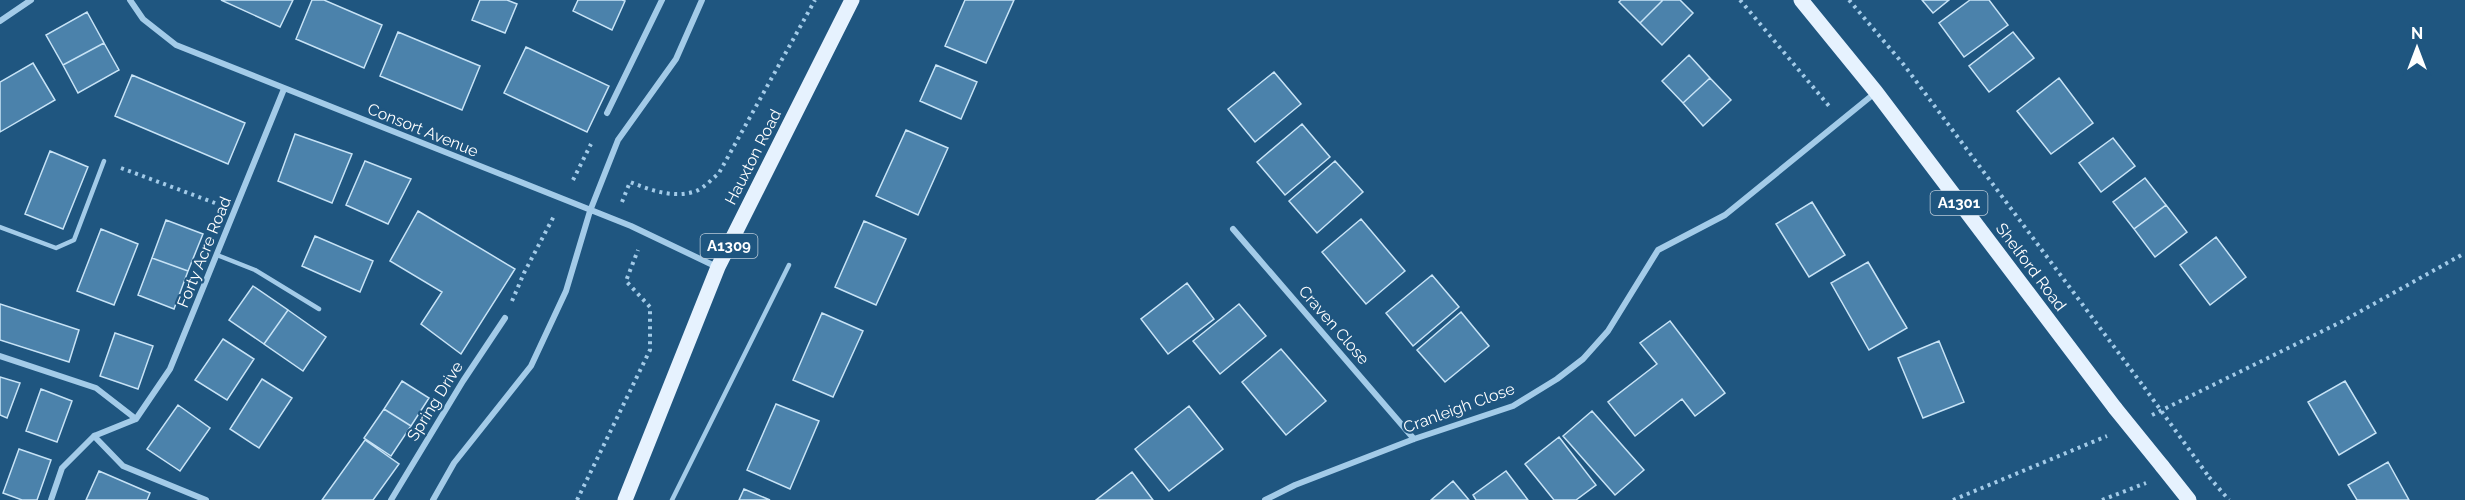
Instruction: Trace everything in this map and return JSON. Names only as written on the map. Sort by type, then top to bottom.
[{"type":"main road","name":"Hauxton Road","points":[[625,500],[718,267],[852,0]]},
{"type":"main road","name":"Shelford Road","points":[[1801,0],[1876,92],[2115,408],[2188,500]]},
{"type":"street","points":[[0,21],[31,0]]},
{"type":"street","name":"Consort Avenue","points":[[130,0],[143,19],[176,45],[631,226],[718,267]]},
{"type":"street","points":[[607,113],[662,0]]},
{"type":"street","points":[[433,500],[454,463],[531,366],[566,291],[590,211],[618,140],[676,59],[702,0]]},
{"type":"street","name":"Forty Acre Road","points":[[136,419],[170,369],[284,89]]},
{"type":"street","name":"Cranleigh Close","points":[[1265,500],[1294,484],[1414,439],[1513,406],[1557,379],[1583,359],[1608,331],[1658,250],[1725,214],[1876,92]]},
{"type":"street","name":"Craven Close","points":[[1233,230],[1414,439]]},
{"type":"street","name":"Spring Drive","points":[[391,500],[463,381],[505,318]]},
{"type":"street","points":[[0,356],[96,388],[136,419]]},
{"type":"street","points":[[51,500],[62,468],[94,436],[136,419]]},
{"type":"street","points":[[94,436],[123,466],[206,500]]},
{"type":"lane","points":[[0,227],[56,248],[74,240],[104,161]]},
{"type":"lane","points":[[217,255],[255,270],[319,309]]},
{"type":"lane","points":[[672,500],[789,264]]},
{"type":"path","points":[[1740,0],[1842,120]]},
{"type":"path","points":[[1849,0],[1911,74],[2209,477],[2229,500]]},
{"type":"path","points":[[104,161],[235,211]]},
{"type":"path","points":[[2188,397],[2343,321],[2465,253]]},
{"type":"path","points":[[1953,500],[2084,447]]},
{"type":"path","points":[[2102,500],[2165,470]]},
{"type":"building","points":[[221,0],[293,0],[280,27]]},
{"type":"building","points":[[312,0],[324,0],[382,25],[364,68],[296,39]]},
{"type":"building","points":[[480,0],[507,0],[517,4],[505,33],[472,20]]},
{"type":"building","points":[[578,0],[625,1],[612,30],[573,11]]},
{"type":"building","points":[[965,0],[1014,0],[986,63],[945,46]]},
{"type":"building","points":[[1621,0],[1663,0],[1640,23],[1619,2]]},
{"type":"building","points":[[1663,0],[1680,0],[1693,13],[1662,45],[1640,23]]},
{"type":"building","points":[[1922,0],[1949,0],[1933,13]]},
{"type":"building","points":[[1970,0],[1989,0],[2008,25],[1964,57],[1939,23]]},
{"type":"building","points":[[87,12],[104,43],[63,65],[46,35]]},
{"type":"building","points":[[398,32],[480,66],[462,110],[380,76]]},
{"type":"building","points":[[2013,32],[2034,58],[1989,92],[1969,66]]},
{"type":"building","points":[[104,43],[119,70],[78,93],[63,65]]},
{"type":"building","points":[[526,47],[609,86],[587,132],[504,93]]},
{"type":"building","points":[[1689,55],[1710,78],[1683,103],[1662,81]]},
{"type":"building","points":[[33,63],[55,100],[0,132],[0,82]]},
{"type":"building","points":[[936,65],[977,82],[961,119],[920,101]]},
{"type":"building","points":[[1274,72],[1301,104],[1255,142],[1228,109]]},
{"type":"building","points":[[132,75],[245,123],[228,164],[115,116]]},
{"type":"building","points":[[1710,78],[1731,100],[1703,126],[1683,103]]},
{"type":"building","points":[[2059,78],[2093,123],[2051,154],[2017,111]]},
{"type":"building","points":[[1302,124],[1330,157],[1285,195],[1257,162]]},
{"type":"building","points":[[906,130],[948,148],[918,215],[876,196]]},
{"type":"building","points":[[295,134],[352,154],[332,203],[278,181]]},
{"type":"building","points":[[2113,138],[2135,166],[2101,192],[2079,163]]},
{"type":"building","points":[[50,151],[88,167],[63,229],[25,214]]},
{"type":"building","points":[[365,161],[411,179],[388,224],[346,205]]},
{"type":"building","points":[[1335,161],[1363,192],[1317,233],[1289,201]]},
{"type":"building","points":[[2145,178],[2166,205],[2134,229],[2113,202]]},
{"type":"building","points":[[1812,202],[1845,255],[1809,277],[1776,224]]},
{"type":"building","points":[[2166,205],[2187,232],[2155,257],[2134,229]]},
{"type":"building","points":[[418,211],[515,269],[461,354],[421,324],[442,292],[390,261]]},
{"type":"building","points":[[1361,219],[1405,271],[1366,304],[1322,252]]},
{"type":"building","points":[[166,220],[203,234],[188,271],[152,258]]},
{"type":"building","points":[[864,221],[906,239],[876,305],[835,287]]},
{"type":"building","points":[[101,229],[138,244],[114,305],[77,291]]},
{"type":"building","points":[[315,236],[373,261],[360,292],[302,266]]},
{"type":"building","points":[[2216,237],[2246,277],[2210,305],[2180,265]]},
{"type":"building","points":[[152,258],[188,271],[174,309],[138,295]]},
{"type":"building","points":[[1868,262],[1907,328],[1869,350],[1831,283]]},
{"type":"building","points":[[1432,275],[1459,307],[1413,346],[1386,313]]},
{"type":"building","points":[[1187,283],[1214,319],[1168,354],[1141,319]]},
{"type":"building","points":[[253,286],[288,310],[264,344],[229,320]]},
{"type":"building","points":[[0,304],[79,330],[69,362],[0,340]]},
{"type":"building","points":[[1239,304],[1266,336],[1220,374],[1193,341]]},
{"type":"building","points":[[288,310],[326,337],[303,371],[264,344]]},
{"type":"building","points":[[1461,312],[1489,346],[1445,382],[1417,350]]},
{"type":"building","points":[[822,313],[863,331],[833,397],[793,380]]},
{"type":"building","points":[[1670,321],[1725,393],[1695,416],[1682,399],[1635,436],[1608,402],[1657,364],[1640,343]]},
{"type":"building","points":[[115,333],[153,346],[138,389],[100,376]]},
{"type":"building","points":[[223,339],[254,359],[227,400],[195,380]]},
{"type":"building","points":[[1939,341],[1964,402],[1923,418],[1898,358]]},
{"type":"building","points":[[1281,349],[1326,401],[1286,435],[1242,382]]},
{"type":"building","points":[[0,377],[20,383],[7,418],[0,415]]},
{"type":"building","points":[[262,379],[292,398],[259,448],[230,429]]},
{"type":"building","points":[[402,381],[429,398],[411,426],[384,409]]},
{"type":"building","points":[[2345,381],[2376,433],[2339,455],[2308,402]]},
{"type":"building","points":[[41,389],[72,401],[57,442],[26,431]]},
{"type":"building","points":[[776,404],[819,421],[790,489],[747,470]]},
{"type":"building","points":[[178,405],[210,428],[180,471],[147,449]]},
{"type":"building","points":[[1189,406],[1223,449],[1169,491],[1135,449]]},
{"type":"building","points":[[384,409],[411,426],[391,456],[364,438]]},
{"type":"building","points":[[1592,411],[1644,470],[1615,495],[1563,436]]},
{"type":"building","points":[[1559,437],[1596,485],[1576,500],[1554,500],[1525,464]]},
{"type":"building","points":[[365,440],[399,464],[373,500],[322,500]]},
{"type":"building","points":[[19,449],[51,460],[37,500],[22,500],[3,493]]},
{"type":"building","points":[[2388,462],[2409,500],[2357,500],[2348,485]]},
{"type":"building","points":[[99,471],[150,493],[147,500],[86,500]]},
{"type":"building","points":[[1506,471],[1528,500],[1476,500],[1473,495]]},
{"type":"building","points":[[1132,472],[1153,500],[1096,500]]},
{"type":"building","points":[[1453,481],[1469,500],[1431,500]]},
{"type":"building","points":[[744,489],[770,500],[739,500]]}]
